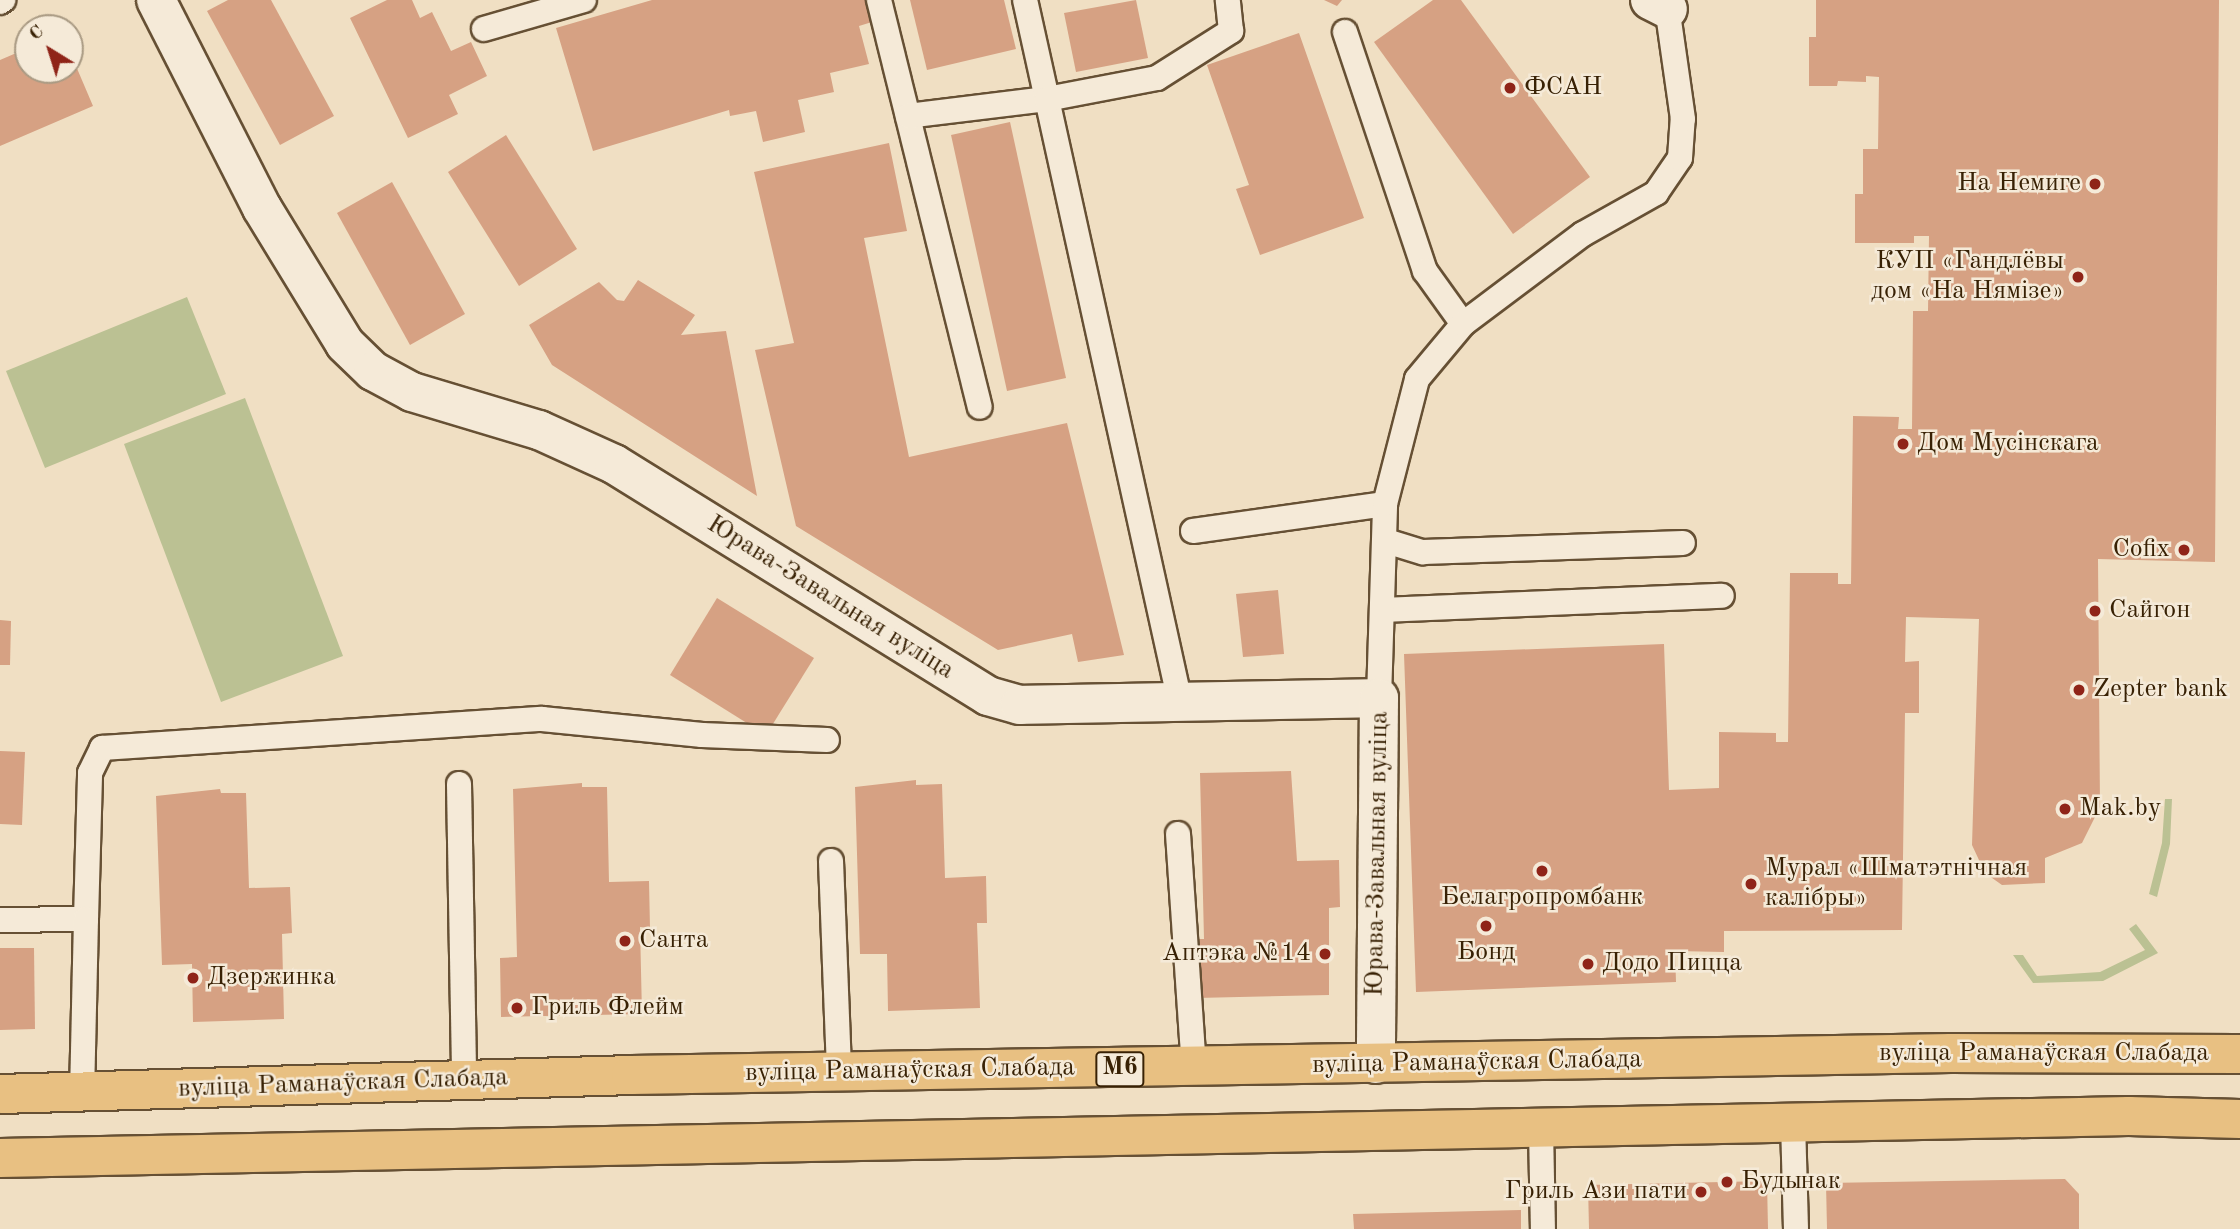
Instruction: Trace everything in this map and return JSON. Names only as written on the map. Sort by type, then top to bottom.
[{"type":"main road","name":"вуліца Раманаўская Слабада","points":[[0,1094],[839,1072],[1951,1053],[2240,1054]]},
{"type":"main road","points":[[0,1158],[2129,1116],[2240,1119]]},
{"type":"street","name":"Юрава-Завальная вуліца","points":[[156,0],[262,208],[345,344],[373,371],[412,392],[539,429],[614,464],[988,696],[1020,705],[1379,698],[1376,1064]]},
{"type":"lane","points":[[484,29],[584,0]]},
{"type":"lane","points":[[878,0],[980,407]]},
{"type":"lane","points":[[1025,0],[1180,702]]},
{"type":"lane","points":[[908,117],[1047,99],[1157,78],[1231,31],[1228,0]]},
{"type":"lane","points":[[1379,698],[1386,541],[1385,504],[1417,379],[1463,324],[1583,234],[1656,193],[1680,158],[1683,120],[1662,3]]},
{"type":"lane","points":[[1345,32],[1425,271],[1463,324]]},
{"type":"lane","points":[[1193,531],[1385,504]]},
{"type":"lane","points":[[1386,541],[1423,552],[1683,543]]},
{"type":"lane","points":[[1382,610],[1722,596]]},
{"type":"lane","points":[[82,1093],[90,772],[103,748],[542,719],[702,735],[827,740]]},
{"type":"lane","points":[[459,784],[464,1080]]},
{"type":"lane","points":[[1178,834],[1194,1068]]},
{"type":"lane","points":[[831,861],[839,1072]]},
{"type":"lane","points":[[0,920],[86,919]]},
{"type":"lane","points":[[1793,1122],[1796,1229]]},
{"type":"lane","points":[[1541,1128],[1543,1229]]},
{"type":"green space","points":[[187,297],[226,394],[45,468],[6,371]]},
{"type":"green space","points":[[245,398],[343,656],[221,702],[124,444]]},
{"type":"green space","points":[[2165,799],[2172,799],[2170,844],[2157,897],[2149,894],[2162,843]]},
{"type":"green space","points":[[2136,924],[2158,953],[2103,981],[2033,983],[2013,955],[2023,955],[2037,976],[2100,972],[2145,950],[2129,929]]},
{"type":"building","points":[[228,0],[271,0],[334,116],[280,145],[207,11]]},
{"type":"building","points":[[387,0],[412,0],[420,18],[432,12],[451,51],[471,42],[487,76],[449,95],[458,114],[408,138],[350,18]]},
{"type":"building","points":[[652,0],[866,0],[872,22],[859,26],[869,64],[830,73],[834,92],[798,100],[805,132],[763,142],[756,111],[730,116],[729,110],[593,151],[556,28]]},
{"type":"building","points":[[910,0],[1004,0],[1016,49],[927,70]]},
{"type":"building","points":[[1136,0],[1148,58],[1076,72],[1064,13]]},
{"type":"building","points":[[1324,0],[1342,0],[1337,6]]},
{"type":"building","points":[[1433,0],[1461,0],[1590,177],[1513,234],[1374,42]]},
{"type":"building","points":[[1816,0],[2219,0],[2215,562],[2098,559],[2100,807],[2082,843],[2045,858],[2045,883],[2002,885],[1985,873],[1972,845],[1979,619],[1906,617],[1905,662],[1919,661],[1919,713],[1905,713],[1902,930],[1724,931],[1724,952],[1675,951],[1676,982],[1416,992],[1404,654],[1664,644],[1669,790],[1719,788],[1719,732],[1776,733],[1776,742],[1788,742],[1790,573],[1838,573],[1838,584],[1851,584],[1853,416],[1899,417],[1898,429],[1912,429],[1913,311],[1928,311],[1929,236],[1914,236],[1914,243],[1855,243],[1855,194],[1863,194],[1863,149],[1878,149],[1879,77],[1866,76],[1866,82],[1838,81],[1837,86],[1809,86],[1809,37],[1816,37]]},
{"type":"building","points":[[1299,33],[1364,218],[1260,255],[1236,189],[1249,185],[1207,65]]},
{"type":"building","points":[[14,54],[14,84],[84,84],[93,106],[0,146],[0,60]]},
{"type":"building","points":[[1010,122],[1066,378],[1007,391],[951,135]]},
{"type":"building","points":[[506,135],[577,249],[519,286],[448,172]]},
{"type":"building","points":[[889,143],[907,231],[864,238],[909,457],[1067,423],[1124,655],[1078,662],[1072,634],[998,650],[796,526],[755,350],[794,343],[754,172]]},
{"type":"building","points":[[392,182],[465,314],[410,345],[337,213]]},
{"type":"building","points":[[638,280],[695,315],[681,335],[726,331],[757,496],[552,365],[529,325],[599,282],[617,300],[624,301]]},
{"type":"building","points":[[1278,590],[1284,654],[1243,657],[1236,594]]},
{"type":"building","points":[[717,598],[814,658],[766,735],[670,675]]},
{"type":"building","points":[[0,620],[11,621],[10,665],[0,665]]},
{"type":"building","points":[[0,751],[25,752],[22,825],[0,824]]},
{"type":"building","points":[[1291,771],[1297,861],[1339,860],[1340,907],[1329,908],[1329,995],[1196,998],[1194,939],[1204,939],[1200,773]]},
{"type":"building","points":[[916,780],[916,785],[942,784],[945,878],[986,876],[987,923],[977,923],[980,1008],[888,1011],[887,954],[860,954],[855,787]]},
{"type":"building","points":[[582,783],[582,787],[607,787],[609,882],[649,881],[650,928],[640,927],[642,1014],[501,1017],[500,958],[517,957],[513,789]]},
{"type":"building","points":[[220,789],[221,793],[246,793],[249,888],[290,887],[292,933],[282,934],[284,1019],[193,1022],[192,964],[162,965],[156,796]]},
{"type":"building","points":[[0,948],[34,948],[35,1029],[0,1030]]},
{"type":"building","points":[[2065,1179],[2079,1194],[2079,1229],[1827,1229],[1826,1183]]},
{"type":"building","points":[[1767,1181],[1768,1229],[1589,1229],[1588,1185]]},
{"type":"building","points":[[1521,1210],[1521,1229],[1354,1229],[1353,1214]]},
{"type":"place","name":"ФСАН","points":[[1510,88]]},
{"type":"place","name":"На Немиге","points":[[2095,184]]},
{"type":"place","name":"КУП «Гандлёвы дом «На Нямізе»","points":[[2078,277]]},
{"type":"place","name":"Дом Мусінскага","points":[[1903,444]]},
{"type":"place","name":"Cofix","points":[[2184,550]]},
{"type":"place","name":"Сайгон","points":[[2095,611]]},
{"type":"place","name":"Zepter bank","points":[[2079,690]]},
{"type":"place","name":"Mak.by","points":[[2065,809]]},
{"type":"place","name":"Белагропромбанк","points":[[1542,871]]},
{"type":"place","name":"Мурал «Шматэтнічная калібры»","points":[[1751,884]]},
{"type":"place","name":"Бонд","points":[[1486,926]]},
{"type":"place","name":"Санта","points":[[625,941]]},
{"type":"place","name":"Аптэка №14","points":[[1325,954]]},
{"type":"place","name":"Додо Пицца","points":[[1588,964]]},
{"type":"place","name":"Дзержинка","points":[[193,978]]},
{"type":"place","name":"Гриль Флейм","points":[[517,1008]]},
{"type":"place","name":"Будынак","points":[[1727,1182]]},
{"type":"place","name":"Гриль Ази пати","points":[[1701,1192]]}]
